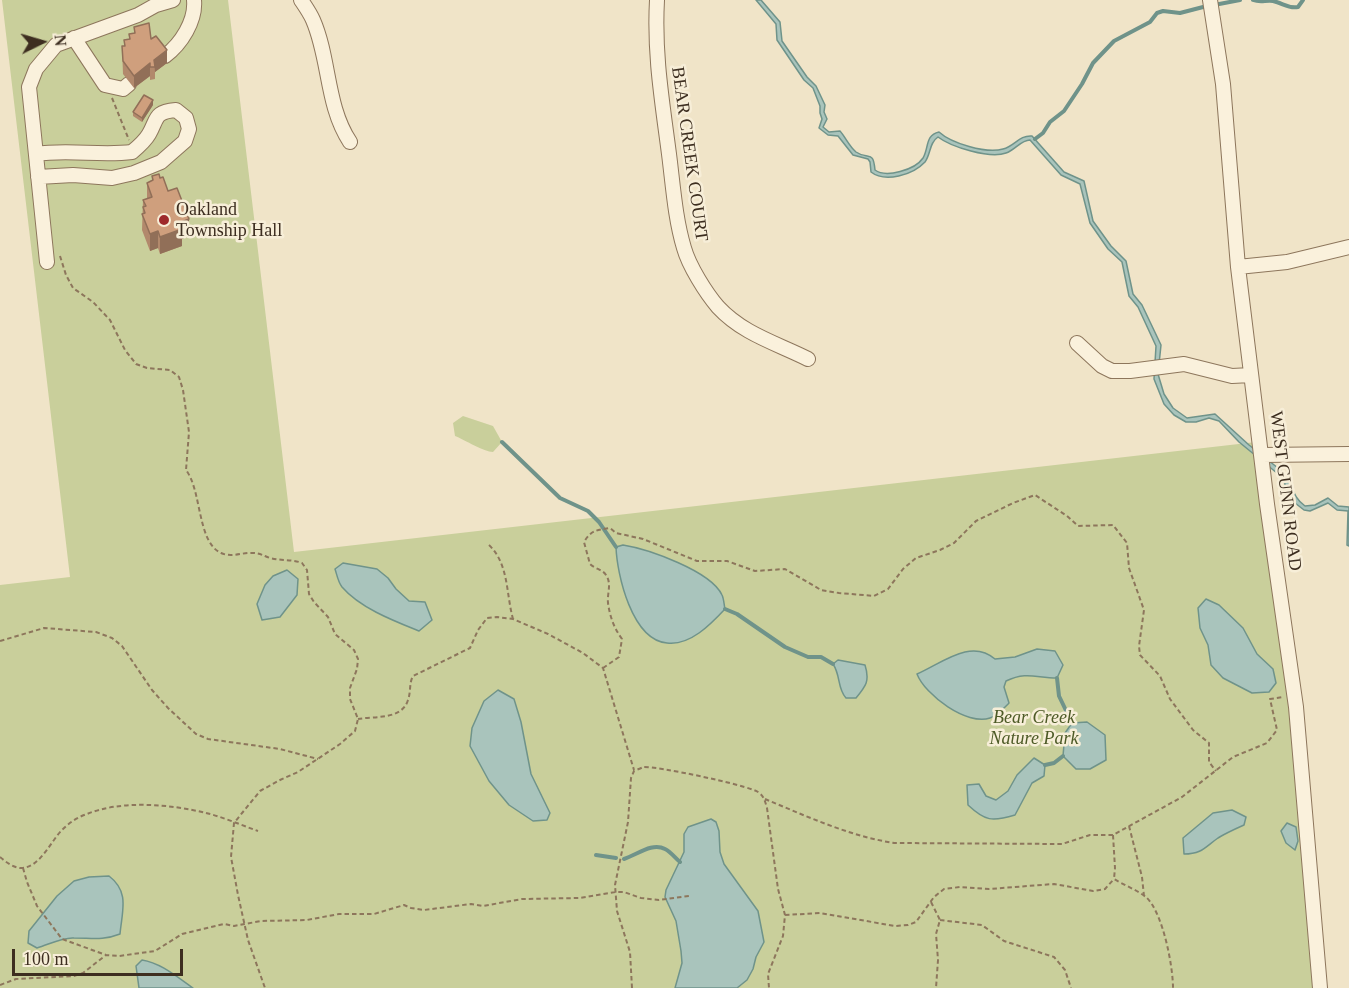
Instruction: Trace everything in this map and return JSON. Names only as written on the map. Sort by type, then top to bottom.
[{"type":"street","points":[[47,262],[29,87],[36,69],[56,45],[138,15],[157,2],[173,0]]},
{"type":"street","points":[[165,56],[173,50],[187,31],[195,7],[194,0]]},
{"type":"street","points":[[301,0],[313,18],[336,111],[350,142]]},
{"type":"street","name":"BEAR CREEK COURT","points":[[657,0],[655,39],[659,78],[678,226],[684,250],[710,297],[734,321],[763,339],[808,359]]},
{"type":"street","name":"WEST GUNN ROAD","points":[[1210,0],[1222,84],[1238,267],[1262,454],[1266,504],[1294,694],[1307,815],[1312,909],[1320,988]]},
{"type":"street","points":[[74,38],[105,85],[123,89],[129,84]]},
{"type":"street","points":[[36,154],[57,151],[117,154],[132,152],[149,134],[154,120],[165,111],[176,110],[186,118],[189,129],[185,141],[161,162],[134,173],[112,178],[73,175],[38,177]]},
{"type":"street","points":[[1238,267],[1287,262],[1349,247]]},
{"type":"street","points":[[1077,343],[1102,366],[1112,371],[1184,364],[1232,376],[1251,375]]},
{"type":"street","points":[[1262,454],[1349,454]]},
{"type":"path","points":[[58,247],[66,275],[73,288],[93,302],[110,320],[125,350],[136,364],[147,368],[170,370],[179,377],[189,432],[186,470],[192,479],[207,537],[215,548],[222,554],[237,556],[249,552],[261,553],[267,558],[295,560],[302,563],[307,570],[309,594],[314,603],[328,617],[335,634],[354,650],[358,659],[350,688],[358,719],[355,731],[298,772],[260,791],[234,823],[231,857],[248,940],[265,988]]},
{"type":"path","points":[[603,668],[619,657],[622,639],[611,617],[607,577],[604,572],[590,564],[587,555],[584,542],[594,530],[610,528],[616,533],[643,539],[697,561],[727,561],[755,571],[784,569],[821,590],[874,596],[888,589],[903,569],[916,558],[954,543],[976,521],[1035,495],[1078,526],[1113,525],[1127,543],[1129,568],[1144,610],[1140,655],[1160,676],[1170,699],[1193,730],[1209,743],[1209,762],[1216,771]]},
{"type":"path","points":[[489,545],[498,553],[503,566],[513,619]]},
{"type":"path","points":[[358,719],[398,714],[405,708],[409,699],[413,676],[470,648],[478,630],[487,618],[513,619],[583,653],[603,668],[634,771]]},
{"type":"path","points":[[0,641],[44,628],[96,632],[112,638],[122,646],[152,690],[196,734],[208,739],[280,749],[318,759]]},
{"type":"path","points":[[765,799],[831,825],[876,840],[894,843],[1062,844],[1090,835],[1113,835],[1182,797],[1233,757],[1267,743],[1278,729],[1270,699],[1294,694]]},
{"type":"path","points":[[632,988],[630,952],[617,911],[616,892],[629,811],[631,778],[634,771],[642,767],[737,784],[753,789],[765,799],[778,889],[785,915],[783,936],[768,974],[769,988]]},
{"type":"path","points":[[0,857],[10,865],[23,868],[38,860],[62,830],[74,820],[87,813],[121,805],[204,812],[258,831]]},
{"type":"path","points":[[1129,826],[1142,877],[1144,896]]},
{"type":"path","points":[[785,915],[820,913],[895,926],[908,925],[916,922],[939,892],[950,887],[989,889],[1054,884],[1093,891],[1105,889],[1114,879],[1116,868],[1113,835]]},
{"type":"path","points":[[23,868],[37,906],[62,939],[106,955],[119,957],[155,951],[183,934],[224,924],[307,920],[339,914],[374,914],[404,905],[424,909],[471,904],[483,906],[522,899],[580,898],[616,892],[659,900],[689,896]]},
{"type":"path","points":[[1114,879],[1144,896],[1156,909],[1171,961],[1173,988]]},
{"type":"path","points":[[931,902],[940,920],[936,934],[938,960],[936,988]]},
{"type":"path","points":[[940,920],[982,924],[1004,941],[1045,952],[1054,957],[1065,970],[1071,988]]},
{"type":"path","points":[[0,985],[16,979],[74,976],[83,973],[106,955]]},
{"type":"green space","name":"Bear Creek Nature Park","points":[[2,0],[228,0],[294,552],[1265,441],[1323,988],[0,988],[0,585],[70,577]]},
{"type":"green space","points":[[463,416],[493,426],[502,442],[493,452],[455,436],[453,423]]},
{"type":"water","points":[[756,0],[761,0],[780,22],[782,41],[816,86],[825,105],[824,112],[827,119],[823,127],[829,132],[840,131],[856,152],[872,157],[875,170],[893,173],[914,166],[923,158],[931,136],[939,132],[960,144],[988,150],[1003,149],[1024,137],[1032,136],[1064,172],[1084,181],[1093,221],[1111,246],[1126,261],[1133,294],[1142,305],[1161,345],[1158,374],[1164,394],[1173,408],[1187,418],[1215,414],[1283,472],[1297,498],[1305,506],[1315,505],[1328,498],[1338,506],[1349,507],[1349,546],[1347,545],[1348,511],[1337,510],[1328,503],[1310,511],[1304,510],[1295,503],[1287,491],[1283,478],[1239,442],[1219,421],[1209,418],[1186,422],[1174,415],[1164,404],[1154,379],[1156,346],[1138,307],[1129,296],[1122,262],[1108,249],[1090,223],[1080,184],[1061,175],[1030,140],[1006,153],[990,154],[961,148],[938,137],[933,142],[925,162],[913,171],[891,177],[871,172],[868,159],[853,155],[838,136],[828,135],[819,128],[822,119],[813,88],[804,80],[777,40],[776,24]]},
{"type":"water","points":[[623,545],[678,562],[705,578],[716,586],[722,595],[725,609],[692,638],[676,643],[655,639],[644,631],[636,619],[623,589],[616,547]]},
{"type":"water","points":[[343,563],[377,569],[409,601],[425,602],[432,620],[419,631],[368,608],[349,595],[341,585],[335,569]]},
{"type":"water","points":[[287,570],[298,579],[297,595],[280,617],[262,620],[257,604],[265,585],[273,576]]},
{"type":"water","points":[[1206,599],[1219,605],[1243,628],[1257,654],[1273,669],[1276,683],[1269,692],[1252,693],[1223,678],[1211,665],[1208,645],[1200,628],[1198,608]]},
{"type":"water","points":[[1037,649],[1055,651],[1063,665],[1057,678],[1020,676],[1006,681],[1004,687],[1009,703],[998,714],[990,718],[970,717],[948,707],[929,691],[917,674],[956,654],[976,651],[986,653],[995,659],[1015,657]]},
{"type":"water","points":[[838,660],[865,665],[866,683],[856,698],[846,698],[843,694],[833,664]]},
{"type":"water","points":[[498,690],[514,699],[531,774],[550,813],[547,820],[533,821],[509,805],[489,781],[470,746],[472,728],[484,701]]},
{"type":"water","points":[[1087,722],[1105,735],[1106,760],[1090,769],[1076,769],[1063,756],[1065,733],[1072,723]]},
{"type":"water","points":[[1034,758],[1045,765],[1044,776],[1032,783],[1015,815],[989,819],[968,805],[967,785],[979,784],[986,796],[996,800],[1008,791],[1017,775]]},
{"type":"water","points":[[1232,810],[1246,817],[1244,825],[1221,836],[1199,851],[1184,854],[1183,838],[1213,813]]},
{"type":"water","points":[[711,819],[716,822],[719,831],[720,852],[724,864],[758,911],[764,942],[747,980],[737,988],[675,988],[682,963],[681,951],[676,921],[665,897],[666,890],[684,852],[684,834],[688,827]]},
{"type":"water","points":[[1287,823],[1296,827],[1298,841],[1295,850],[1286,843],[1281,831]]},
{"type":"water","points":[[109,876],[116,882],[122,895],[120,934],[102,938],[69,938],[37,948],[28,943],[29,931],[57,896],[74,881],[89,877]]},
{"type":"water","points":[[142,960],[162,967],[193,988],[139,988],[136,966]]},
{"type":"building","points":[[149,23],[151,39],[156,36],[167,50],[154,60],[155,67],[150,67],[150,63],[134,76],[123,61],[122,46],[125,46],[124,40],[130,39],[129,34],[135,33],[134,27]]},
{"type":"building","points":[[144,95],[153,100],[142,118],[133,112]]},
{"type":"building","name":"Oakland Township Hall","points":[[159,174],[160,178],[163,177],[168,191],[177,188],[189,219],[179,223],[182,229],[160,237],[158,231],[150,234],[142,214],[145,213],[143,207],[146,206],[143,200],[152,197],[147,183],[153,180],[152,176]]},
{"type":"waterway","points":[[1214,5],[1240,0]]},
{"type":"waterway","points":[[1253,0],[1273,1],[1288,7],[1298,7],[1303,0]]},
{"type":"waterway","points":[[1035,139],[1043,133],[1050,122],[1064,111],[1093,63],[1114,41],[1150,22],[1157,13],[1163,11],[1180,13],[1207,6]]},
{"type":"waterway","points":[[502,442],[560,498],[588,511],[599,522],[616,547]]},
{"type":"waterway","points":[[725,609],[737,614],[785,647],[808,657],[821,657],[833,664]]},
{"type":"waterway","points":[[1057,678],[1059,696],[1072,723]]},
{"type":"waterway","points":[[1045,765],[1054,763],[1063,756]]},
{"type":"waterway","points":[[624,859],[650,848],[660,847],[680,862]]},
{"type":"waterway","points":[[596,855],[616,858]]},
{"type":"place","name":"Oakland Township Hall","points":[[164,220]]}]
